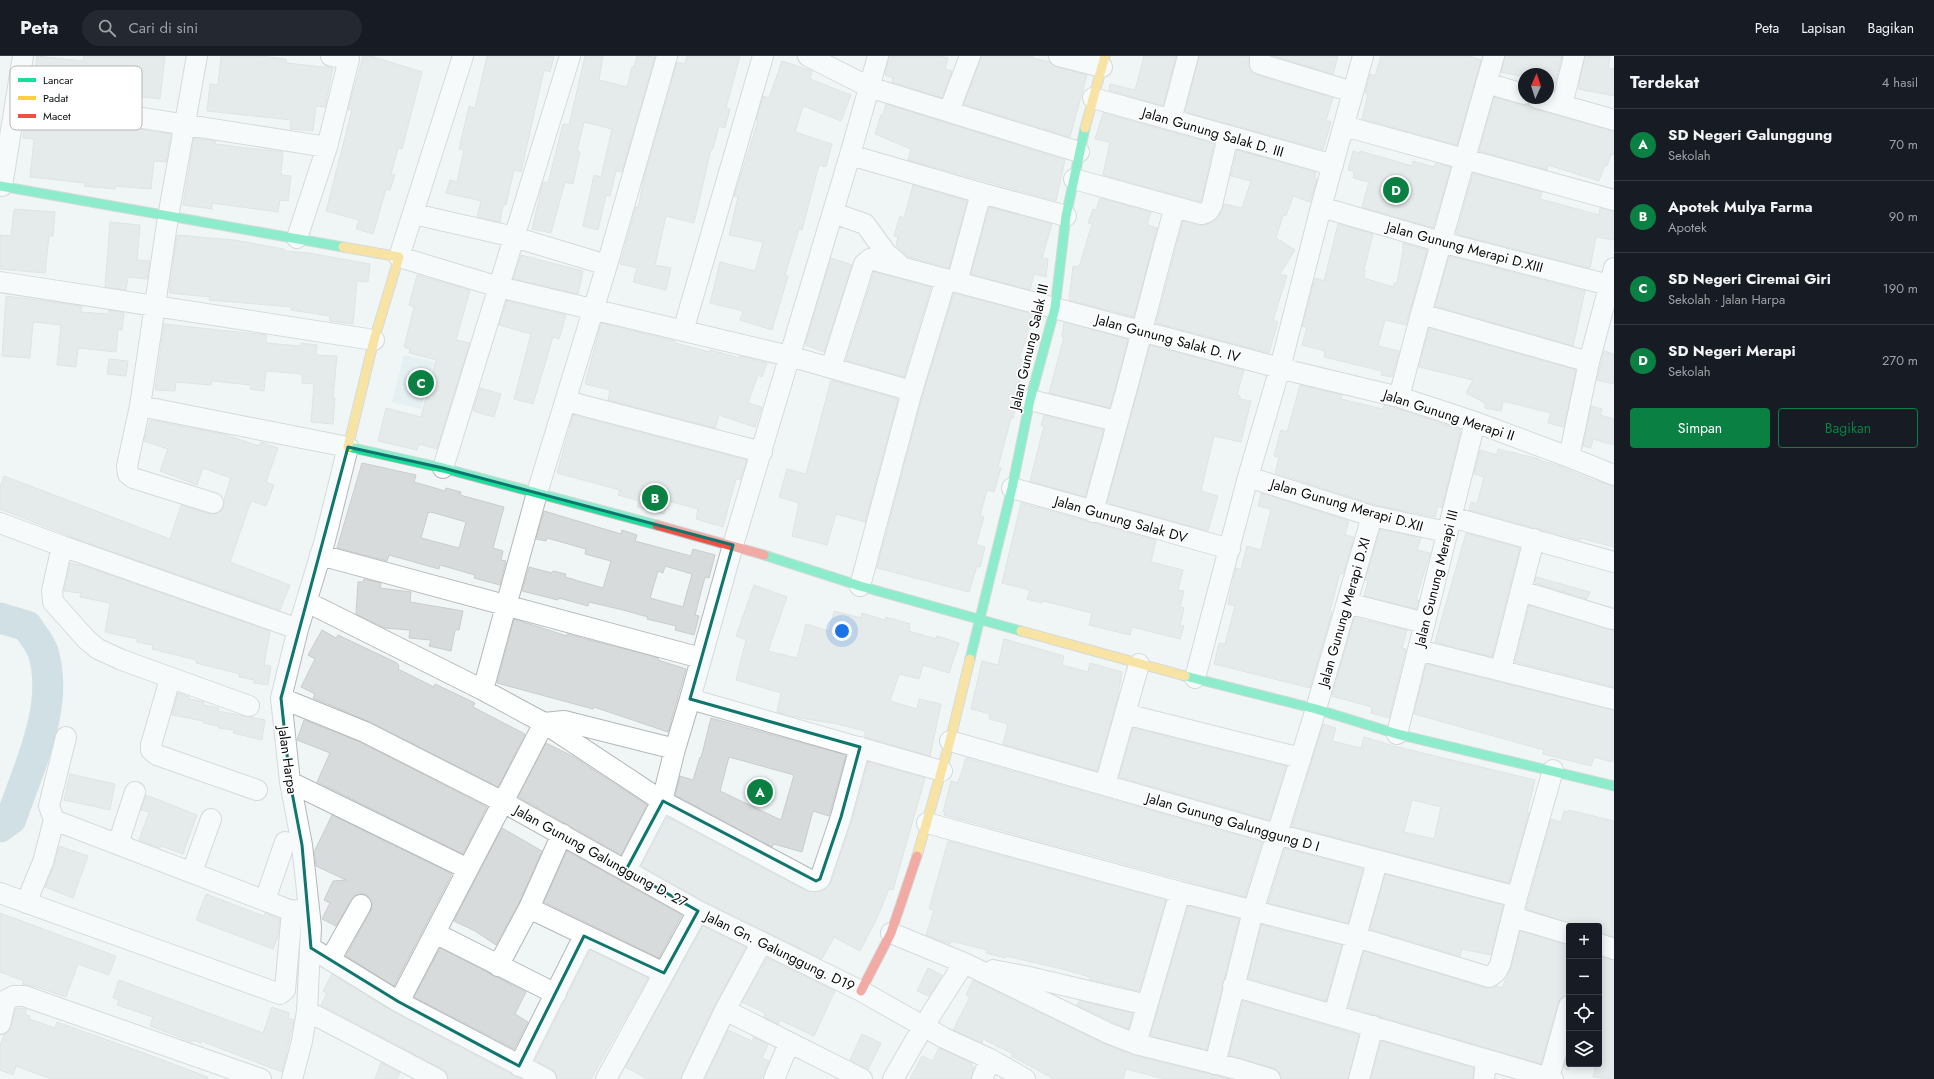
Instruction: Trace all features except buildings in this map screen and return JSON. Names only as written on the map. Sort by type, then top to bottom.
[{"type":"street","points":[[21,66],[23,56]]},
{"type":"street","points":[[197,56],[168,217],[140,406],[127,466],[128,474],[134,478],[213,503]]},
{"type":"street","points":[[348,447],[374,340],[463,56]]},
{"type":"street","points":[[443,468],[570,56]]},
{"type":"street","points":[[483,690],[537,493],[608,265],[667,56]]},
{"type":"street","points":[[683,331],[763,56]]},
{"type":"street","points":[[808,56],[869,87],[1079,152]]},
{"type":"street","points":[[626,870],[662,801],[675,749],[733,545],[833,213],[878,56]]},
{"type":"street","points":[[949,111],[970,56]]},
{"type":"street","points":[[1059,56],[1103,61]]},
{"type":"street","points":[[1171,120],[1188,56]]},
{"type":"street","points":[[1260,56],[1260,64],[1353,92]]},
{"type":"street","points":[[1195,678],[1248,477],[1280,368],[1321,207],[1363,56]]},
{"type":"street","points":[[1399,397],[1464,159],[1494,56]]},
{"type":"street","points":[[1562,105],[1574,56]]},
{"type":"street","points":[[297,238],[327,148],[343,57]]},
{"type":"street","name":"Jalan Gunung Salak III","points":[[862,991],[891,933],[927,823],[950,741],[1012,488],[1030,400],[1055,308],[1066,216],[1079,152],[1103,61]]},
{"type":"street","points":[[1486,83],[1518,92]]},
{"type":"street","name":"Jalan Gunung Salak D. III","points":[[1093,98],[1333,165]]},
{"type":"street","points":[[1554,103],[1614,120]]},
{"type":"street","points":[[142,118],[327,148]]},
{"type":"street","points":[[1344,126],[1614,200]]},
{"type":"street","points":[[11,130],[1,186],[168,217],[297,238],[399,258],[499,287],[789,356],[912,391]]},
{"type":"street","points":[[1074,179],[1201,214],[1209,212],[1212,205],[1228,136]]},
{"type":"street","points":[[850,155],[1066,216]]},
{"type":"street","points":[[860,586],[912,391],[952,280],[981,193]]},
{"type":"street","points":[[1093,512],[1116,421],[1142,330],[1153,282],[1175,207]]},
{"type":"street","name":"Jalan Gunung Merapi D.XIII","points":[[1321,207],[1441,242],[1611,277]]},
{"type":"street","points":[[833,213],[865,224],[886,253],[902,267]]},
{"type":"street","points":[[414,214],[514,237],[608,265]]},
{"type":"street","name":"Jalan Gunung Salak D. IV","points":[[831,368],[864,264],[870,259],[1142,330],[1280,368]]},
{"type":"street","points":[[1569,456],[1589,362],[1607,325],[1611,277]]},
{"type":"street","points":[[0,282],[374,340]]},
{"type":"street","points":[[1421,314],[1589,362]]},
{"type":"street","name":"Jalan Gunung Merapi II","points":[[1280,368],[1399,397],[1475,422],[1569,456],[1614,475]]},
{"type":"street","points":[[1030,400],[1116,421]]},
{"type":"street","points":[[566,401],[762,452]]},
{"type":"street","points":[[140,406],[348,447],[443,468],[733,545],[860,586],[1139,664],[1316,709],[1398,734],[1553,770],[1614,786]]},
{"type":"street","name":"Jalan Gunung Merapi III","points":[[1398,734],[1475,422]]},
{"type":"street","name":"Jalan Harpa","points":[[292,1079],[302,1041],[307,1011],[311,948],[301,910],[302,844],[290,782],[281,698],[298,629],[320,555],[348,447]]},
{"type":"street","name":"Jalan Gunung Merapi D.XII","points":[[1248,477],[1372,516],[1449,524],[1534,539],[1614,562]]},
{"type":"street","name":"Jalan Gunung Salak DV","points":[[1012,488],[1093,512],[1230,549]]},
{"type":"street","name":"Jalan Gunung Merapi D.XI","points":[[1215,1064],[1233,986],[1253,911],[1316,709],[1372,516]]},
{"type":"street","points":[[0,524],[298,629]]},
{"type":"street","points":[[1501,669],[1534,539]]},
{"type":"street","points":[[62,546],[52,591],[53,602],[87,640],[98,649],[170,678],[249,706]]},
{"type":"street","points":[[320,555],[701,658]]},
{"type":"street","points":[[1522,591],[1613,616]]},
{"type":"street","points":[[307,602],[483,690],[544,723],[662,801],[807,879],[816,881],[820,879],[841,817],[860,747]]},
{"type":"street","points":[[1347,603],[1425,623]]},
{"type":"street","points":[[1418,650],[1501,669],[1614,699]]},
{"type":"street","points":[[1105,785],[1139,664]]},
{"type":"street","points":[[170,678],[151,750],[157,755],[257,790]]},
{"type":"street","name":"Jalan Gunung Galunggung D. 27","points":[[281,698],[365,732],[503,802],[698,911]]},
{"type":"street","points":[[690,699],[942,771]]},
{"type":"street","points":[[1125,714],[1301,758]]},
{"type":"street","points":[[544,723],[564,721],[675,749]]},
{"type":"street","points":[[399,1002],[544,723]]},
{"type":"street","points":[[26,903],[43,862],[54,820],[49,806],[66,737]]},
{"type":"street","name":"Jalan Gunung Galunggung D I","points":[[950,741],[1377,862],[1517,897]]},
{"type":"street","points":[[927,823],[1180,892],[1356,937],[1489,977],[1496,972],[1500,965],[1517,897],[1553,770]]},
{"type":"street","points":[[290,782],[468,869]]},
{"type":"street","points":[[118,844],[135,792]]},
{"type":"street","points":[[192,872],[211,819]]},
{"type":"street","points":[[0,893],[280,994],[285,990],[301,910],[265,900],[54,820]]},
{"type":"street","points":[[498,966],[529,908],[562,834]]},
{"type":"street","points":[[265,900],[285,842]]},
{"type":"street","points":[[1334,1015],[1377,862]]},
{"type":"street","points":[[1136,1044],[1180,892]]},
{"type":"street","points":[[330,960],[361,905]]},
{"type":"street","points":[[529,908],[584,936],[664,973]]},
{"type":"street","points":[[606,1079],[698,911]]},
{"type":"street","name":"Jalan Gn. Galunggung. D19","points":[[698,911],[862,991],[923,1027],[990,1059],[1025,1079]]},
{"type":"street","points":[[1513,917],[1566,933]]},
{"type":"street","points":[[434,933],[556,994]]},
{"type":"street","points":[[891,933],[964,963],[1108,1033],[1136,1044],[1215,1064],[1239,1074],[1270,1079]]},
{"type":"street","points":[[519,1066],[584,936]]},
{"type":"street","points":[[692,1079],[725,1010],[762,942]]},
{"type":"street","points":[[1602,945],[1614,949]]},
{"type":"street","points":[[311,948],[399,1002],[546,1079]]},
{"type":"street","points":[[964,963],[1147,1005]]},
{"type":"street","points":[[893,1079],[923,1027],[964,963]]},
{"type":"street","points":[[1233,986],[1373,1026],[1485,1070],[1551,1078],[1566,1018]]},
{"type":"street","points":[[0,1024],[6,1000],[14,996],[24,996],[216,1072],[261,1079]]},
{"type":"street","points":[[725,1010],[862,1079]]},
{"type":"street","points":[[307,1011],[437,1079]]},
{"type":"street","points":[[1359,1079],[1373,1026]]},
{"type":"street","points":[[774,1079],[789,1043]]},
{"type":"street","points":[[982,1079],[990,1059]]},
{"type":"highlighted area","points":[[348,447],[443,468],[733,545],[690,699],[860,747],[841,817],[820,879],[816,881],[663,801],[626,870],[698,911],[664,973],[584,936],[519,1066],[399,1002],[311,948],[302,845],[290,782],[281,698]]},
{"type":"shaded area","points":[[404,355],[434,362],[421,409],[392,402]]},
{"type":"waterway","points":[[0,618],[27,626],[38,642],[43,652],[47,673],[48,694],[40,737],[11,819],[0,827]]},
{"type":"traffic: fast","points":[[970,659],[1012,488],[1030,400],[1055,308],[1066,216],[1085,128]]},
{"type":"traffic: fast","points":[[0,186],[343,247]]},
{"type":"traffic: fast","points":[[349,447],[443,468],[657,525]]},
{"type":"traffic: fast","points":[[764,555],[860,586],[1021,631]]},
{"type":"traffic: fast","points":[[1185,676],[1316,709],[1397,734],[1614,786]]},
{"type":"traffic: slow","points":[[1085,128],[1105,56]]},
{"type":"traffic: slow","points":[[343,247],[399,257],[374,340],[349,447]]},
{"type":"traffic: slow","points":[[1021,631],[1185,676]]},
{"type":"traffic: slow","points":[[917,856],[950,741],[970,659]]},
{"type":"traffic: jam","points":[[657,525],[764,555]]},
{"type":"traffic: jam","points":[[861,991],[891,933],[917,856]]},
{"type":"place","name":"SD Negeri Merapi","points":[[1396,190]]},
{"type":"place","name":"SD Negeri Ciremai Giri","points":[[421,383]]},
{"type":"place","name":"Apotek Mulya Farma","points":[[655,498]]},
{"type":"place","name":"SD Negeri Galunggung","points":[[760,792]]}]
